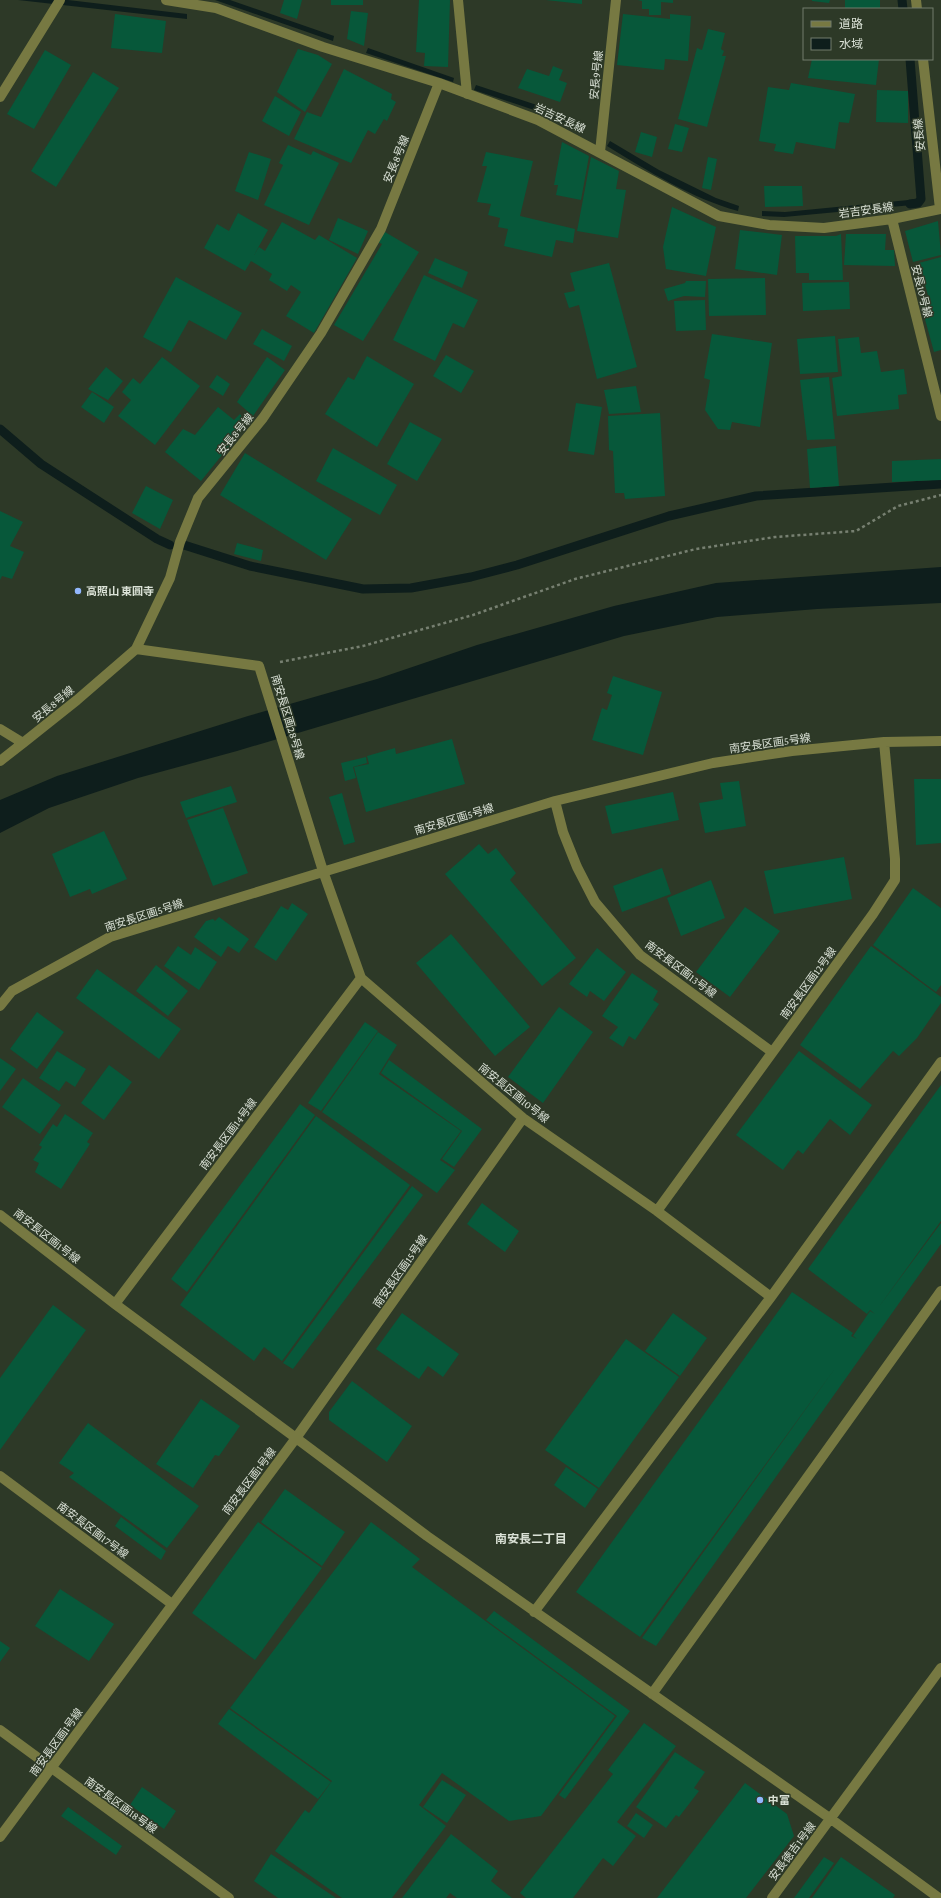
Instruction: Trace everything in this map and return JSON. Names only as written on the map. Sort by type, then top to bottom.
[{"type":"street","points":[[0,97],[60,0]]},
{"type":"street","name":"岩吉安長線","points":[[166,0],[216,8],[324,47],[439,83],[538,120],[600,152],[640,176],[719,216],[740,221],[769,225],[824,228],[892,220],[940,209]]},
{"type":"street","points":[[458,0],[467,94]]},
{"type":"street","name":"安長9号線","points":[[600,152],[616,0]]},
{"type":"street","name":"安長線","points":[[923,60],[940,209]]},
{"type":"street","name":"安長8号線","points":[[0,761],[77,700],[136,649],[170,578],[180,542],[198,498],[263,418],[321,333],[381,229],[439,83]]},
{"type":"street","name":"安長10号線","points":[[892,220],[941,416]]},
{"type":"street","name":"南安長区画28号線","points":[[136,649],[260,666],[323,871]]},
{"type":"street","points":[[0,729],[23,742]]},
{"type":"street","name":"南安長区画5号線","points":[[0,1006],[12,991],[110,938],[323,871],[555,801],[713,762],[792,751],[884,742],[941,741]]},
{"type":"street","name":"南安長区画12号線","points":[[657,1211],[873,914],[895,880],[895,859],[884,742]]},
{"type":"street","name":"南安長区画13号線","points":[[555,801],[563,832],[576,867],[595,902],[640,955],[772,1052]]},
{"type":"street","name":"南安長区画10号線","points":[[323,871],[361,978],[523,1118],[657,1211],[771,1297]]},
{"type":"street","name":"南安長区画14号線","points":[[115,1304],[361,978]]},
{"type":"street","points":[[534,1612],[771,1297],[941,1062]]},
{"type":"street","name":"南安長区画15号線","points":[[296,1438],[523,1118]]},
{"type":"street","name":"南安長区画1号線","points":[[0,1215],[115,1304],[296,1438],[172,1604],[52,1769],[0,1837]]},
{"type":"street","points":[[652,1694],[941,1291]]},
{"type":"street","points":[[296,1438],[427,1536],[831,1819],[938,1898]]},
{"type":"street","name":"南安長区画17号線","points":[[0,1476],[172,1604]]},
{"type":"street","name":"安長徳吉1号線","points":[[772,1898],[941,1668]]},
{"type":"street","name":"南安長区画18号線","points":[[0,1730],[229,1898]]},
{"type":"path","points":[[260,666],[363,646],[473,615],[575,580],[696,549],[775,537],[856,531],[898,506],[941,495]]},
{"type":"water","points":[[18,0],[68,0],[187,14],[187,19]]},
{"type":"water","points":[[215,0],[230,0],[334,36],[333,41]]},
{"type":"water","points":[[368,48],[454,78],[453,82],[366,53]]},
{"type":"water","points":[[476,85],[549,109],[576,123],[575,128],[546,114],[474,90]]},
{"type":"water","points":[[610,141],[659,170],[716,198],[739,206],[738,211],[703,199],[670,183],[607,146]]},
{"type":"water","points":[[919,199],[923,204],[784,217],[762,216],[762,211],[785,212]]},
{"type":"water","points":[[941,567],[941,603],[817,609],[717,617],[624,636],[237,751],[138,778],[49,808],[0,833],[0,800],[57,776],[248,716],[377,679],[477,645],[614,606],[716,583]]},
{"type":"building","points":[[284,0],[302,0],[297,19],[280,13]]},
{"type":"building","points":[[331,0],[363,0],[363,5],[331,5]]},
{"type":"building","points":[[419,0],[450,0],[448,67],[424,66],[425,53],[416,52]]},
{"type":"building","points":[[546,0],[582,0],[582,4]]},
{"type":"building","points":[[638,0],[673,0],[673,3],[661,2],[661,15],[649,15],[649,9],[642,9],[642,1]]},
{"type":"building","points":[[812,0],[830,0],[829,3]]},
{"type":"building","points":[[845,0],[880,0],[880,8],[845,8]]},
{"type":"building","points":[[351,11],[368,13],[364,46],[347,39]]},
{"type":"building","points":[[115,14],[166,21],[162,53],[111,48]]},
{"type":"building","points":[[623,14],[670,19],[670,14],[691,16],[688,61],[665,59],[664,70],[617,65]]},
{"type":"building","points":[[708,29],[725,33],[721,49],[724,51],[722,56],[726,56],[707,127],[678,119],[697,48],[702,50]]},
{"type":"building","points":[[298,49],[318,55],[332,64],[305,112],[277,92]]},
{"type":"building","points":[[45,50],[71,65],[34,129],[7,114]]},
{"type":"building","points":[[812,60],[879,60],[876,85],[808,78]]},
{"type":"building","points":[[553,66],[563,70],[559,80],[567,83],[560,102],[518,88],[527,69],[549,76]]},
{"type":"building","points":[[344,69],[392,94],[391,99],[396,102],[387,121],[384,119],[375,134],[368,130],[351,163],[294,139],[307,112],[321,117]]},
{"type":"building","points":[[93,72],[119,88],[56,187],[31,171]]},
{"type":"building","points":[[791,83],[855,94],[849,123],[839,122],[835,149],[796,142],[793,154],[774,151],[776,144],[759,141],[768,87],[789,90]]},
{"type":"building","points":[[877,90],[908,91],[908,123],[876,122]]},
{"type":"building","points":[[275,96],[301,112],[289,136],[262,121]]},
{"type":"building","points":[[675,124],[689,128],[682,152],[668,149]]},
{"type":"building","points":[[641,132],[657,137],[652,157],[635,152]]},
{"type":"building","points":[[562,142],[589,156],[581,200],[556,195],[558,185],[554,185]]},
{"type":"building","points":[[288,145],[311,155],[313,151],[339,163],[309,225],[264,205],[283,165],[279,163]]},
{"type":"building","points":[[249,152],[271,159],[258,200],[235,191]]},
{"type":"building","points":[[486,152],[533,161],[520,216],[575,229],[573,243],[556,240],[552,257],[504,246],[508,229],[498,227],[500,218],[488,215],[491,204],[477,202],[487,166],[482,166]]},
{"type":"building","points":[[591,157],[619,171],[616,189],[626,190],[618,238],[577,231]]},
{"type":"building","points":[[708,157],[717,159],[711,190],[702,188]]},
{"type":"building","points":[[764,186],[802,186],[803,206],[765,207]]},
{"type":"building","points":[[672,207],[716,227],[706,276],[666,269],[663,247]]},
{"type":"building","points":[[238,213],[268,230],[254,255],[259,247],[265,251],[282,222],[315,240],[319,235],[357,258],[314,333],[286,316],[301,292],[291,285],[287,291],[269,280],[272,274],[251,261],[245,271],[204,248],[217,224],[229,231]]},
{"type":"building","points":[[338,218],[368,231],[358,254],[329,240]]},
{"type":"building","points":[[938,221],[941,255],[913,262],[905,231]]},
{"type":"building","points":[[740,230],[782,235],[777,275],[735,269]]},
{"type":"building","points":[[385,232],[419,252],[363,341],[334,325],[382,244],[378,242]]},
{"type":"building","points":[[841,234],[843,280],[809,280],[809,273],[796,273],[795,236],[836,236]]},
{"type":"building","points":[[846,234],[886,234],[885,250],[894,250],[895,266],[844,265]]},
{"type":"building","points":[[941,257],[941,350],[934,352],[920,301],[929,299],[919,263]]},
{"type":"building","points":[[435,258],[468,272],[462,288],[428,273]]},
{"type":"building","points":[[609,263],[637,367],[597,379],[579,305],[569,308],[564,293],[575,291],[570,273]]},
{"type":"building","points":[[424,275],[478,300],[464,328],[453,323],[435,361],[393,340]]},
{"type":"building","points":[[176,277],[242,313],[226,340],[189,320],[171,352],[143,337]]},
{"type":"building","points":[[765,278],[766,315],[709,316],[708,279]]},
{"type":"building","points":[[686,281],[706,281],[705,297],[684,296],[668,301],[664,289],[685,283]]},
{"type":"building","points":[[849,282],[850,309],[803,311],[802,283]]},
{"type":"building","points":[[705,300],[706,330],[676,331],[674,301]]},
{"type":"building","points":[[262,329],[292,346],[284,361],[253,344]]},
{"type":"building","points":[[712,334],[772,343],[760,427],[732,422],[730,430],[718,429],[705,410],[710,380],[704,378]]},
{"type":"building","points":[[835,336],[838,372],[800,374],[797,339]]},
{"type":"building","points":[[859,337],[861,353],[877,351],[881,372],[904,369],[907,394],[898,395],[899,409],[837,416],[832,378],[842,376],[838,339]]},
{"type":"building","points":[[446,355],[474,371],[461,393],[433,376]]},
{"type":"building","points":[[367,356],[414,384],[377,447],[325,414],[348,377],[354,380]]},
{"type":"building","points":[[162,357],[200,386],[155,445],[118,416],[131,400],[122,392],[133,378],[140,384]]},
{"type":"building","points":[[267,357],[285,370],[253,416],[237,402]]},
{"type":"building","points":[[106,367],[123,381],[108,400],[88,389]]},
{"type":"building","points":[[217,375],[230,384],[223,396],[209,387]]},
{"type":"building","points":[[829,377],[835,439],[807,440],[800,380]]},
{"type":"building","points":[[636,386],[641,412],[609,414],[604,390]]},
{"type":"building","points":[[92,392],[114,407],[104,423],[81,407]]},
{"type":"building","points":[[576,403],[602,407],[594,455],[568,451]]},
{"type":"building","points":[[218,407],[234,420],[240,414],[247,424],[201,481],[165,452],[183,429],[195,435]]},
{"type":"building","points":[[660,413],[665,496],[625,499],[624,493],[615,493],[613,451],[609,450],[608,416]]},
{"type":"building","points":[[410,422],[442,439],[417,481],[387,464]]},
{"type":"building","points":[[836,446],[839,486],[810,488],[807,449]]},
{"type":"building","points":[[333,448],[397,485],[380,515],[316,481]]},
{"type":"building","points":[[245,453],[352,519],[326,560],[220,495]]},
{"type":"building","points":[[941,459],[941,480],[892,482],[892,461]]},
{"type":"building","points":[[146,486],[173,500],[160,529],[132,513]]},
{"type":"building","points":[[0,511],[23,522],[10,546],[24,552],[12,579],[2,576],[0,580]]},
{"type":"building","points":[[237,543],[263,550],[261,561],[234,554]]},
{"type":"building","points":[[613,676],[662,692],[643,755],[592,740],[602,708],[607,710],[612,695],[607,693]]},
{"type":"building","points":[[452,739],[465,784],[366,812],[354,767],[369,764],[367,756],[395,748],[396,754]]},
{"type":"building","points":[[366,757],[367,763],[353,767],[356,778],[345,781],[341,763]]},
{"type":"building","points":[[914,779],[941,779],[941,843],[916,845]]},
{"type":"building","points":[[739,781],[746,826],[705,833],[699,803],[723,799],[720,783]]},
{"type":"building","points":[[231,786],[237,802],[186,818],[180,802]]},
{"type":"building","points":[[673,792],[679,820],[612,834],[605,806]]},
{"type":"building","points":[[342,793],[355,842],[344,845],[329,797]]},
{"type":"building","points":[[223,808],[248,873],[213,886],[187,820]]},
{"type":"building","points":[[104,831],[127,879],[92,894],[90,889],[70,897],[52,854]]},
{"type":"building","points":[[479,844],[488,854],[496,848],[516,873],[510,880],[576,958],[542,986],[445,874]]},
{"type":"building","points":[[844,857],[852,899],[774,914],[764,871]]},
{"type":"building","points":[[662,868],[671,894],[622,912],[613,886]]},
{"type":"building","points":[[711,880],[725,918],[681,936],[667,898]]},
{"type":"building","points":[[913,888],[941,908],[941,985],[936,992],[873,945]]},
{"type":"building","points":[[292,903],[308,914],[276,961],[254,947],[281,906],[288,910]]},
{"type":"building","points":[[745,907],[780,931],[730,997],[696,972]]},
{"type":"building","points":[[219,917],[249,939],[239,953],[228,946],[221,957],[194,937],[206,921],[213,919],[215,921]]},
{"type":"building","points":[[451,934],[530,1027],[495,1056],[416,963]]},
{"type":"building","points":[[178,946],[191,955],[195,947],[217,962],[199,990],[164,966]]},
{"type":"building","points":[[871,946],[941,997],[941,1003],[917,1038],[899,1056],[893,1051],[860,1089],[800,1045]]},
{"type":"building","points":[[597,948],[626,972],[604,1001],[590,991],[587,997],[569,984]]},
{"type":"building","points":[[156,965],[188,991],[168,1016],[136,991]]},
{"type":"building","points":[[97,969],[181,1029],[159,1059],[76,998]]},
{"type":"building","points":[[632,973],[658,991],[653,1000],[659,1004],[635,1040],[629,1036],[623,1047],[609,1038],[618,1027],[602,1016]]},
{"type":"building","points":[[559,1007],[593,1032],[543,1103],[508,1077]]},
{"type":"building","points":[[37,1012],[64,1032],[37,1069],[10,1049]]},
{"type":"building","points":[[365,1022],[378,1031],[321,1111],[308,1103]]},
{"type":"building","points":[[378,1032],[397,1045],[379,1074],[461,1131],[440,1160],[455,1170],[437,1193],[322,1112]]},
{"type":"building","points":[[57,1051],[86,1069],[75,1087],[66,1081],[59,1091],[39,1078]]},
{"type":"building","points":[[799,1051],[872,1105],[850,1135],[830,1119],[803,1154],[798,1150],[783,1170],[736,1135]]},
{"type":"building","points":[[0,1058],[16,1069],[0,1091]]},
{"type":"building","points":[[389,1060],[482,1129],[454,1167],[442,1159],[462,1131],[381,1073]]},
{"type":"building","points":[[109,1065],[132,1082],[104,1120],[81,1103]]},
{"type":"building","points":[[23,1078],[61,1105],[40,1134],[2,1107]]},
{"type":"building","points":[[941,1085],[941,1221],[878,1308],[941,1223],[941,1244],[656,1646],[642,1638],[836,1367],[640,1637],[576,1592],[792,1292],[853,1333],[851,1336],[857,1339],[853,1336],[870,1311],[875,1314],[870,1310],[867,1314],[808,1269]]},
{"type":"building","points":[[300,1104],[315,1115],[187,1292],[171,1279]]},
{"type":"building","points":[[65,1114],[93,1133],[87,1142],[90,1144],[61,1189],[35,1172],[39,1163],[33,1160],[42,1147],[39,1145],[53,1124],[57,1127]]},
{"type":"building","points":[[316,1116],[410,1185],[282,1361],[264,1347],[254,1361],[180,1305]]},
{"type":"building","points":[[412,1186],[423,1195],[293,1369],[283,1363]]},
{"type":"building","points":[[482,1203],[519,1231],[505,1252],[467,1224]]},
{"type":"building","points":[[53,1305],[86,1330],[0,1450],[0,1378]]},
{"type":"building","points":[[402,1313],[459,1354],[443,1377],[428,1366],[419,1379],[376,1349]]},
{"type":"building","points":[[673,1313],[707,1338],[680,1376],[645,1351]]},
{"type":"building","points":[[626,1339],[679,1377],[599,1488],[545,1450]]},
{"type":"building","points":[[352,1381],[412,1426],[387,1462],[329,1420],[329,1412]]},
{"type":"building","points":[[201,1399],[240,1426],[219,1456],[215,1455],[193,1488],[156,1464]]},
{"type":"building","points":[[88,1423],[199,1506],[167,1548],[69,1477],[74,1473],[59,1463]]},
{"type":"building","points":[[566,1467],[598,1489],[585,1508],[554,1485]]},
{"type":"building","points":[[285,1489],[345,1532],[322,1566],[261,1522]]},
{"type":"building","points":[[121,1517],[166,1551],[161,1560],[115,1526]]},
{"type":"building","points":[[258,1522],[322,1568],[255,1660],[192,1613]]},
{"type":"building","points":[[371,1522],[420,1559],[412,1567],[615,1716],[541,1816],[509,1821],[442,1773],[419,1805],[446,1826],[392,1898],[342,1898],[275,1851],[305,1810],[309,1813],[332,1781],[230,1708]]},
{"type":"building","points":[[60,1589],[114,1624],[89,1661],[35,1626]]},
{"type":"building","points":[[494,1611],[630,1711],[565,1799],[559,1795],[617,1716],[486,1620]]},
{"type":"building","points":[[0,1641],[10,1648],[0,1662]]},
{"type":"building","points":[[229,1709],[331,1782],[318,1799],[218,1724]]},
{"type":"building","points":[[644,1723],[676,1746],[617,1822],[636,1836],[613,1866],[603,1858],[573,1898],[526,1898],[520,1893],[613,1774],[608,1770]]},
{"type":"building","points":[[675,1752],[705,1772],[694,1788],[699,1791],[679,1817],[676,1815],[666,1828],[636,1807]]},
{"type":"building","points":[[442,1780],[466,1795],[447,1823],[423,1807]]},
{"type":"building","points":[[745,1783],[787,1814],[794,1836],[746,1898],[657,1898]]},
{"type":"building","points":[[142,1787],[176,1811],[164,1829],[130,1805]]},
{"type":"building","points":[[68,1807],[122,1846],[116,1855],[61,1816]]},
{"type":"building","points":[[636,1813],[653,1825],[644,1838],[627,1826]]},
{"type":"building","points":[[451,1834],[498,1871],[491,1881],[512,1898],[457,1898],[450,1893],[446,1898],[402,1898]]},
{"type":"building","points":[[271,1854],[336,1898],[278,1898],[254,1881]]},
{"type":"building","points":[[824,1857],[834,1863],[809,1898],[794,1898]]},
{"type":"building","points":[[841,1857],[895,1895],[893,1898],[812,1898]]},
{"type":"waterway","points":[[902,0],[903,8]]},
{"type":"waterway","points":[[910,60],[921,199],[918,203],[910,204]]},
{"type":"waterway","points":[[0,429],[41,464],[157,539],[170,545]]},
{"type":"waterway","points":[[184,545],[250,566],[363,589],[411,588],[471,577],[517,565],[669,516],[756,496],[941,484]]},
{"type":"place","name":"高照山 東圓寺","points":[[78,591]]},
{"type":"place","name":"中富","points":[[760,1800]]},
{"type":"district","name":"南安長二丁目","points":[[531,1539]]}]
